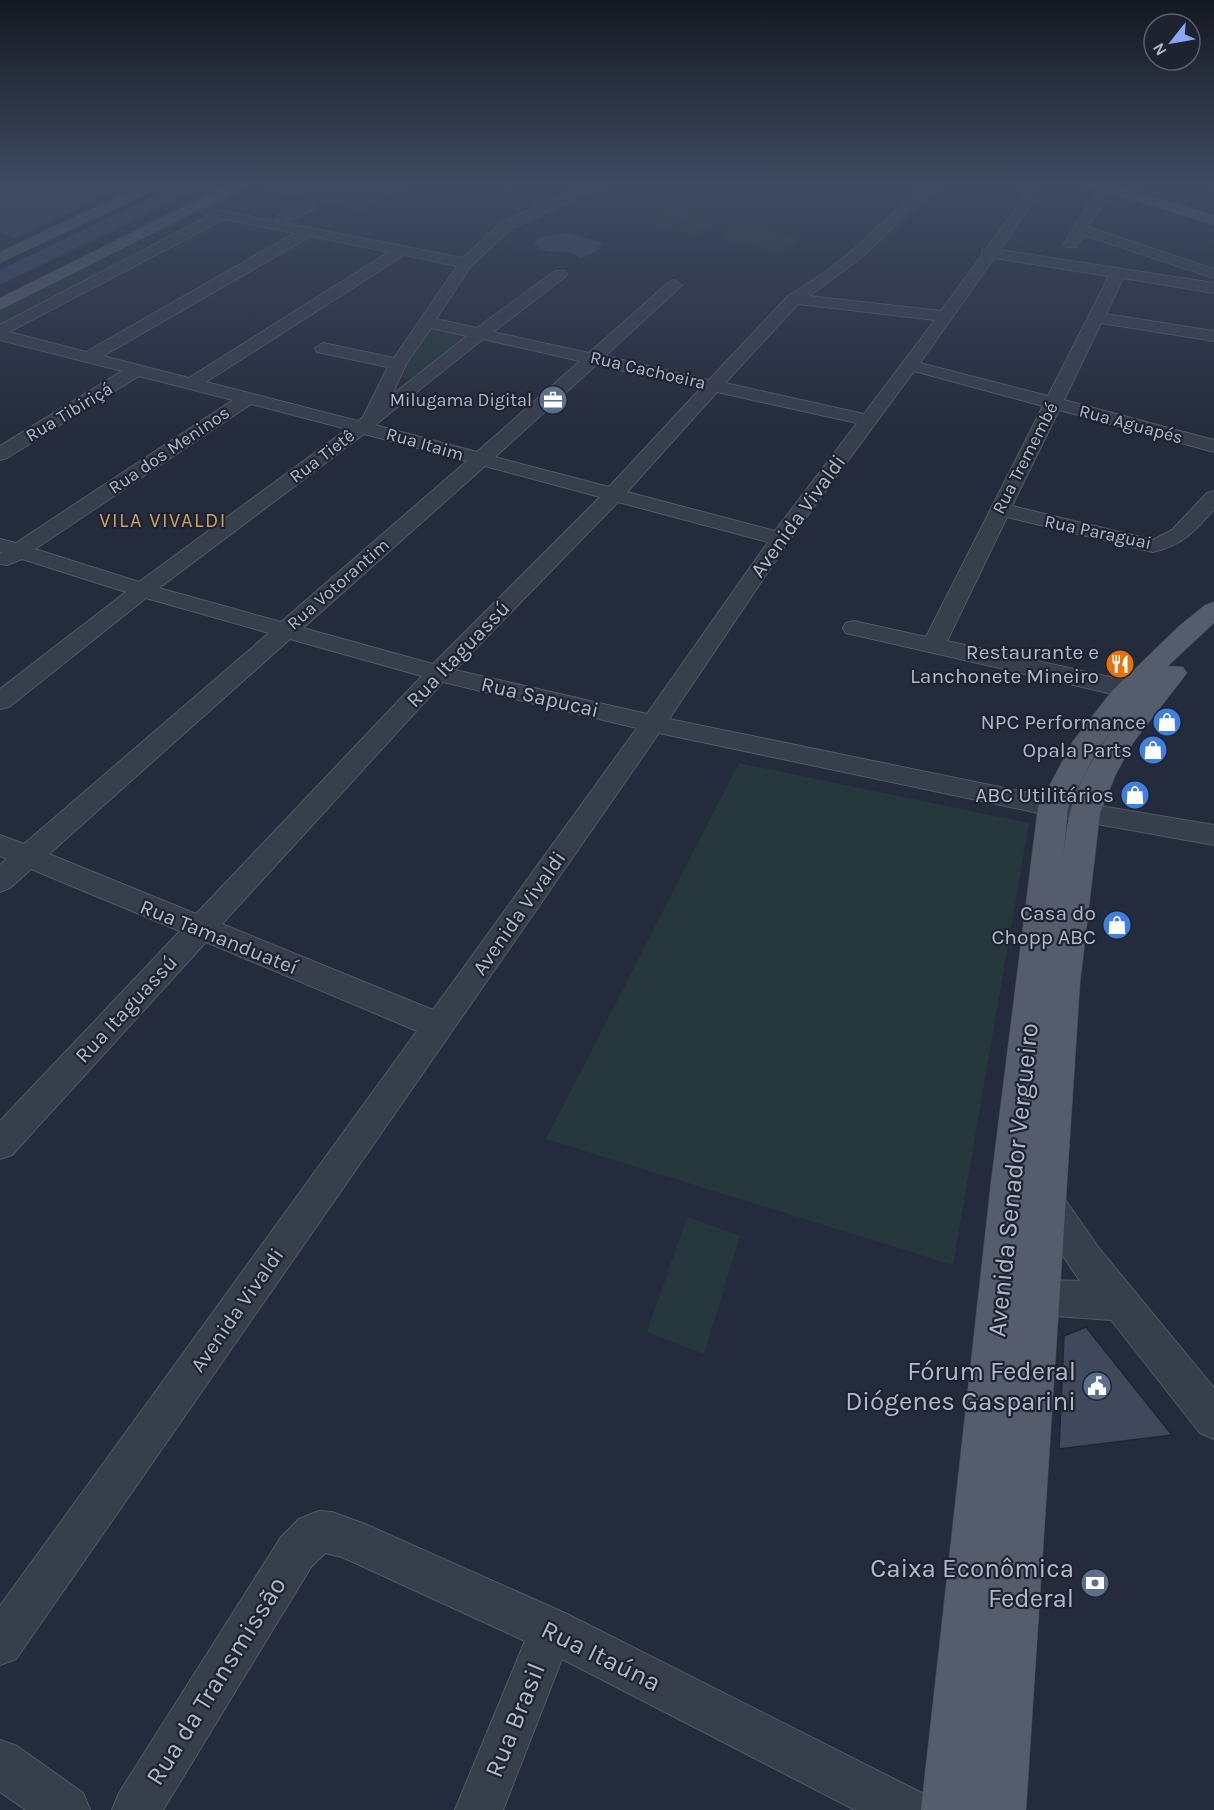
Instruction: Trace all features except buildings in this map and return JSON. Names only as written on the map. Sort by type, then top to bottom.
[{"type":"main road","points":[[0,298],[61,267]]},
{"type":"main road","points":[[0,305],[74,267]]},
{"type":"main road","name":"Avenida Senador Vergueiro","points":[[949,1810],[1011,1182],[1070,810],[1093,790],[1141,691],[1214,609]]},
{"type":"main road","name":"Avenida Senador Vergueiro","points":[[1141,691],[1177,668],[1214,636]]},
{"type":"main road","name":"Avenida Senador Vergueiro","points":[[998,1810],[1063,983],[1070,810]]},
{"type":"street","points":[[0,333],[118,267]]},
{"type":"street","points":[[90,357],[246,267]]},
{"type":"street","points":[[193,383],[375,267]]},
{"type":"street","name":"Rua Tietê","points":[[0,701],[142,590],[366,423],[394,371],[463,267]]},
{"type":"street","name":"Rua Itaguassú","points":[[0,1144],[438,673],[614,494],[793,299],[840,267]]},
{"type":"street","name":"Avenida Vivaldi","points":[[0,1643],[653,724],[780,539],[910,365],[978,267]]},
{"type":"street","points":[[1082,267],[1214,288]]},
{"type":"street","points":[[1195,267],[1214,274]]},
{"type":"street","name":"Rua Tremembé","points":[[934,644],[1118,273]]},
{"type":"street","points":[[366,423],[480,333],[560,274]]},
{"type":"street","name":"Rua Votorantim","points":[[0,881],[480,460],[674,285]]},
{"type":"street","points":[[793,299],[944,316]]},
{"type":"street","points":[[1096,317],[1214,336]]},
{"type":"street","name":"Rua Cachoeira","points":[[427,321],[868,420]]},
{"type":"street","name":"Rua Itaim","points":[[0,333],[248,398],[366,423],[480,460],[780,539]]},
{"type":"street","points":[[323,348],[394,371],[399,382],[418,382]]},
{"type":"street","name":"Rua Aguapés","points":[[910,365],[1214,446]]},
{"type":"street","name":"Rua Tibiriçá","points":[[0,454],[138,369]]},
{"type":"street","name":"Rua dos Meninos","points":[[0,563],[9,548],[248,398]]},
{"type":"street","name":"Rua Paraguai","points":[[999,509],[1153,546],[1163,545],[1175,539],[1214,497]]},
{"type":"street","name":"Rua Sapucai","points":[[9,548],[142,590],[438,673],[653,724],[1070,810],[1214,836]]},
{"type":"street","points":[[854,628],[1141,691]]},
{"type":"street","name":"Rua Tamanduateí","points":[[0,845],[200,930],[439,1026]]},
{"type":"street","points":[[1045,1200],[1085,1258],[1214,1419]]},
{"type":"street","points":[[1038,1301],[1056,1298],[1120,1302]]},
{"type":"street","name":"Rua Itaúna","points":[[296,1552],[311,1534],[326,1530],[350,1539],[551,1630],[905,1810]]},
{"type":"street","name":"Rua da Transmissão","points":[[136,1810],[296,1552]]},
{"type":"street","name":"Rua Brasil","points":[[479,1810],[551,1630]]},
{"type":"street","points":[[0,1763],[66,1810]]},
{"type":"shaded area","points":[[83,267],[115,267],[0,327],[0,310]]},
{"type":"shaded area","points":[[429,330],[470,334],[411,378],[401,378],[400,376]]},
{"type":"shaded area","points":[[739,763],[1029,823],[953,1265],[546,1139]]},
{"type":"shaded area","points":[[687,1217],[740,1236],[704,1354],[647,1332]]},
{"type":"waterway","points":[[0,278],[22,267]]},
{"type":"place","name":"Milugama Digital","points":[[553,400]]},
{"type":"place","name":"Restaurante e Lanchonete Mineiro","points":[[1120,664]]},
{"type":"place","name":"NPC Performance","points":[[1167,722]]},
{"type":"place","name":"Opala Parts","points":[[1153,750]]},
{"type":"place","name":"ABC Utilitários","points":[[1135,795]]},
{"type":"place","name":"Casa do Chopp ABC","points":[[1117,925]]},
{"type":"place","name":"Fórum Federal Diógenes Gasparini","points":[[1097,1386]]},
{"type":"place","name":"Caixa Econômica Federal","points":[[1095,1583]]},
{"type":"district","name":"VILA VIVALDI","points":[[163,520]]}]
